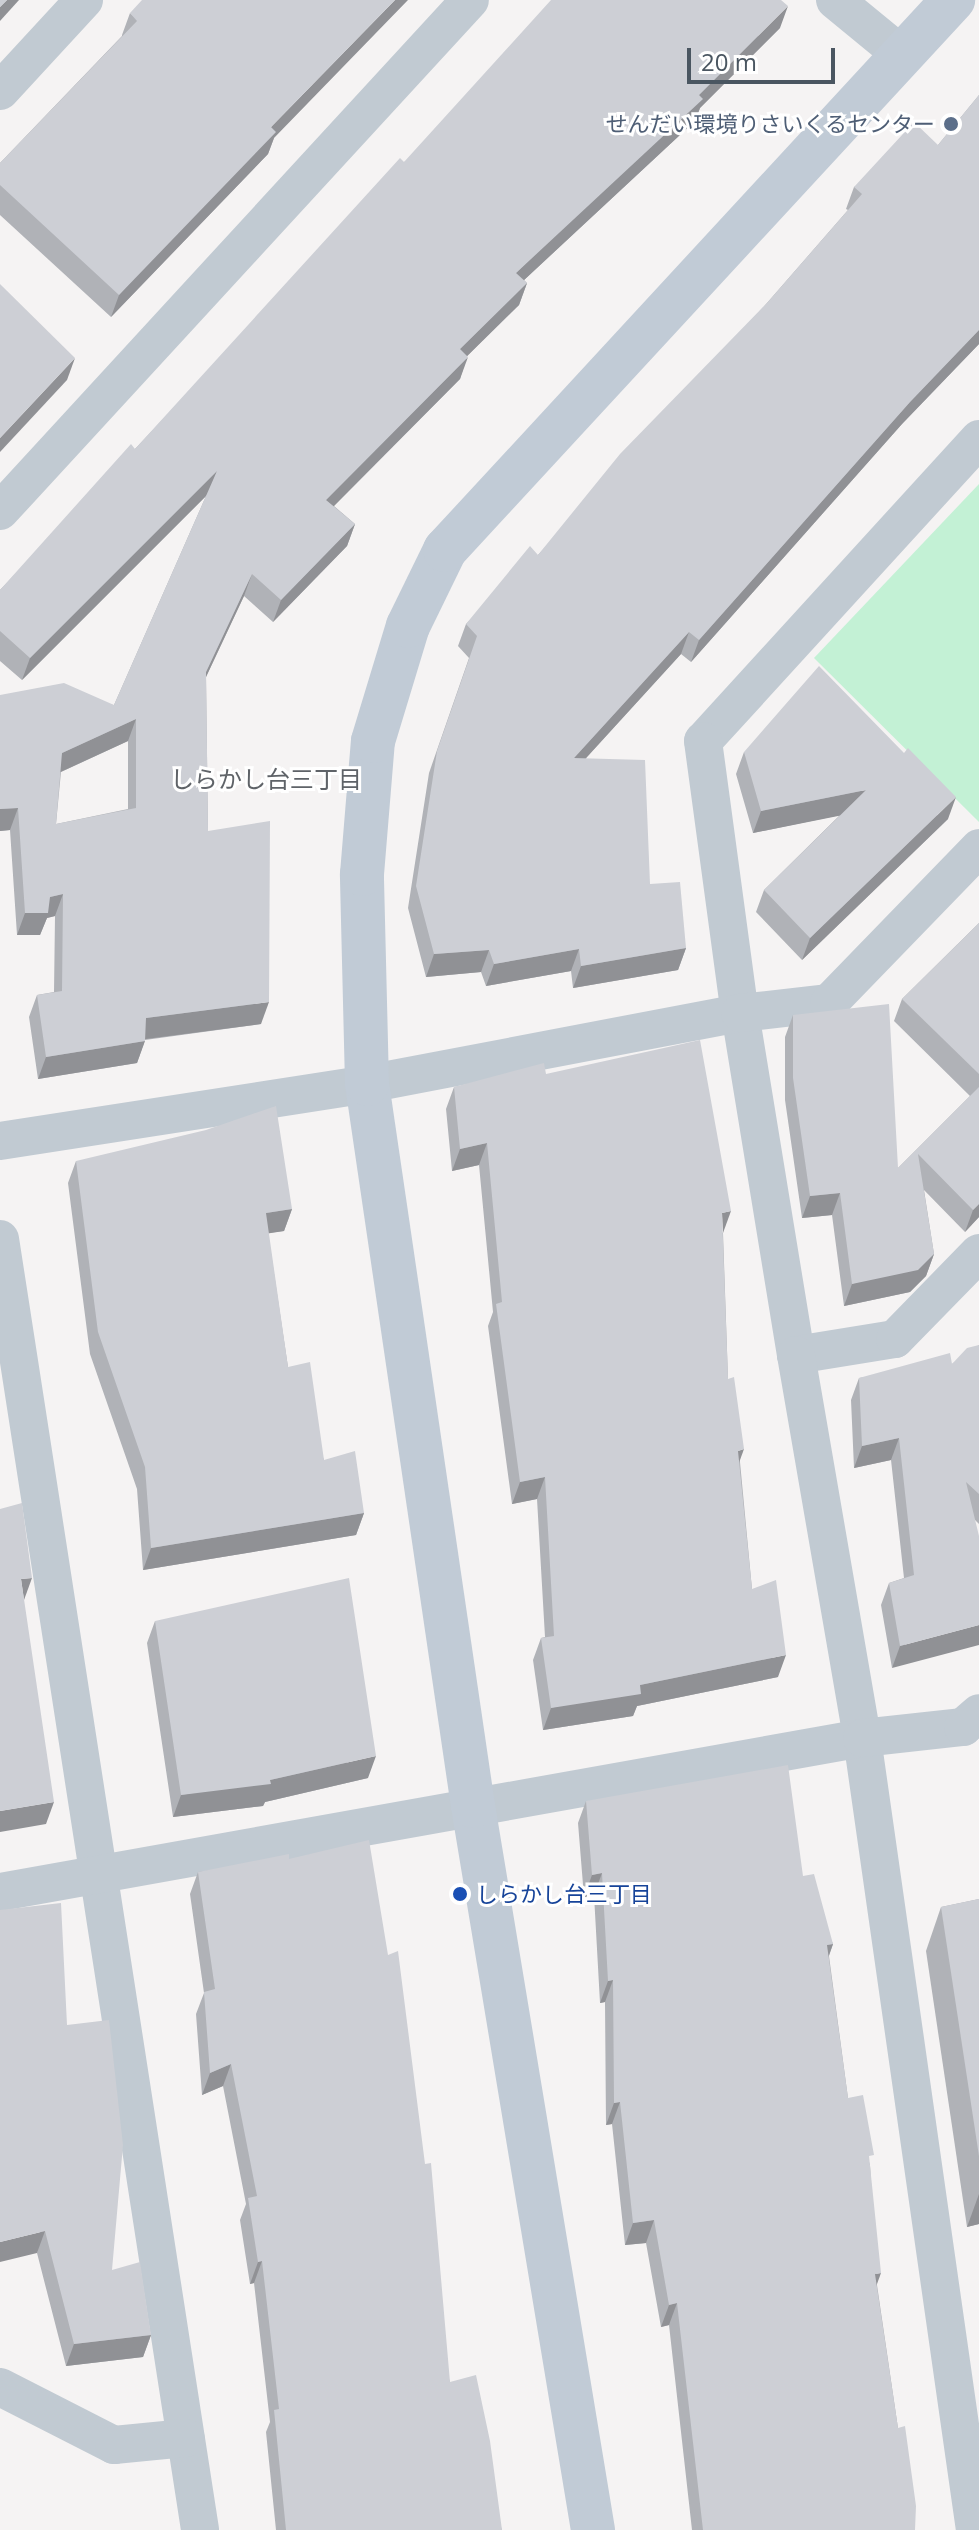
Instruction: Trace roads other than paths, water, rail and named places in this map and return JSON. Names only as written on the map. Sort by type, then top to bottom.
[{"type":"street","points":[[0,91],[84,0]]},
{"type":"street","points":[[0,511],[470,0]]},
{"type":"street","points":[[835,0],[902,55]]},
{"type":"street","points":[[593,2530],[473,1806],[367,1084],[362,874],[373,741],[408,626],[445,550],[953,0]]},
{"type":"street","points":[[975,2530],[862,1738],[740,1013],[703,741],[979,439]]},
{"type":"street","points":[[0,1141],[367,1084],[740,1013],[829,1003],[979,848]]},
{"type":"street","points":[[0,1239],[101,1875],[200,2530]]},
{"type":"street","points":[[796,1355],[895,1339],[979,1253]]},
{"type":"street","points":[[0,1892],[862,1738],[963,1727],[979,1713]]},
{"type":"street","points":[[0,2387],[114,2445],[186,2438]]},
{"type":"place","name":"せんだい環境りさいくるセンター","points":[[951,124]]},
{"type":"place","name":"しらかし台三丁目","points":[[460,1894]]},
{"type":"district","name":"しらかし台三丁目","points":[[266,779]]}]
